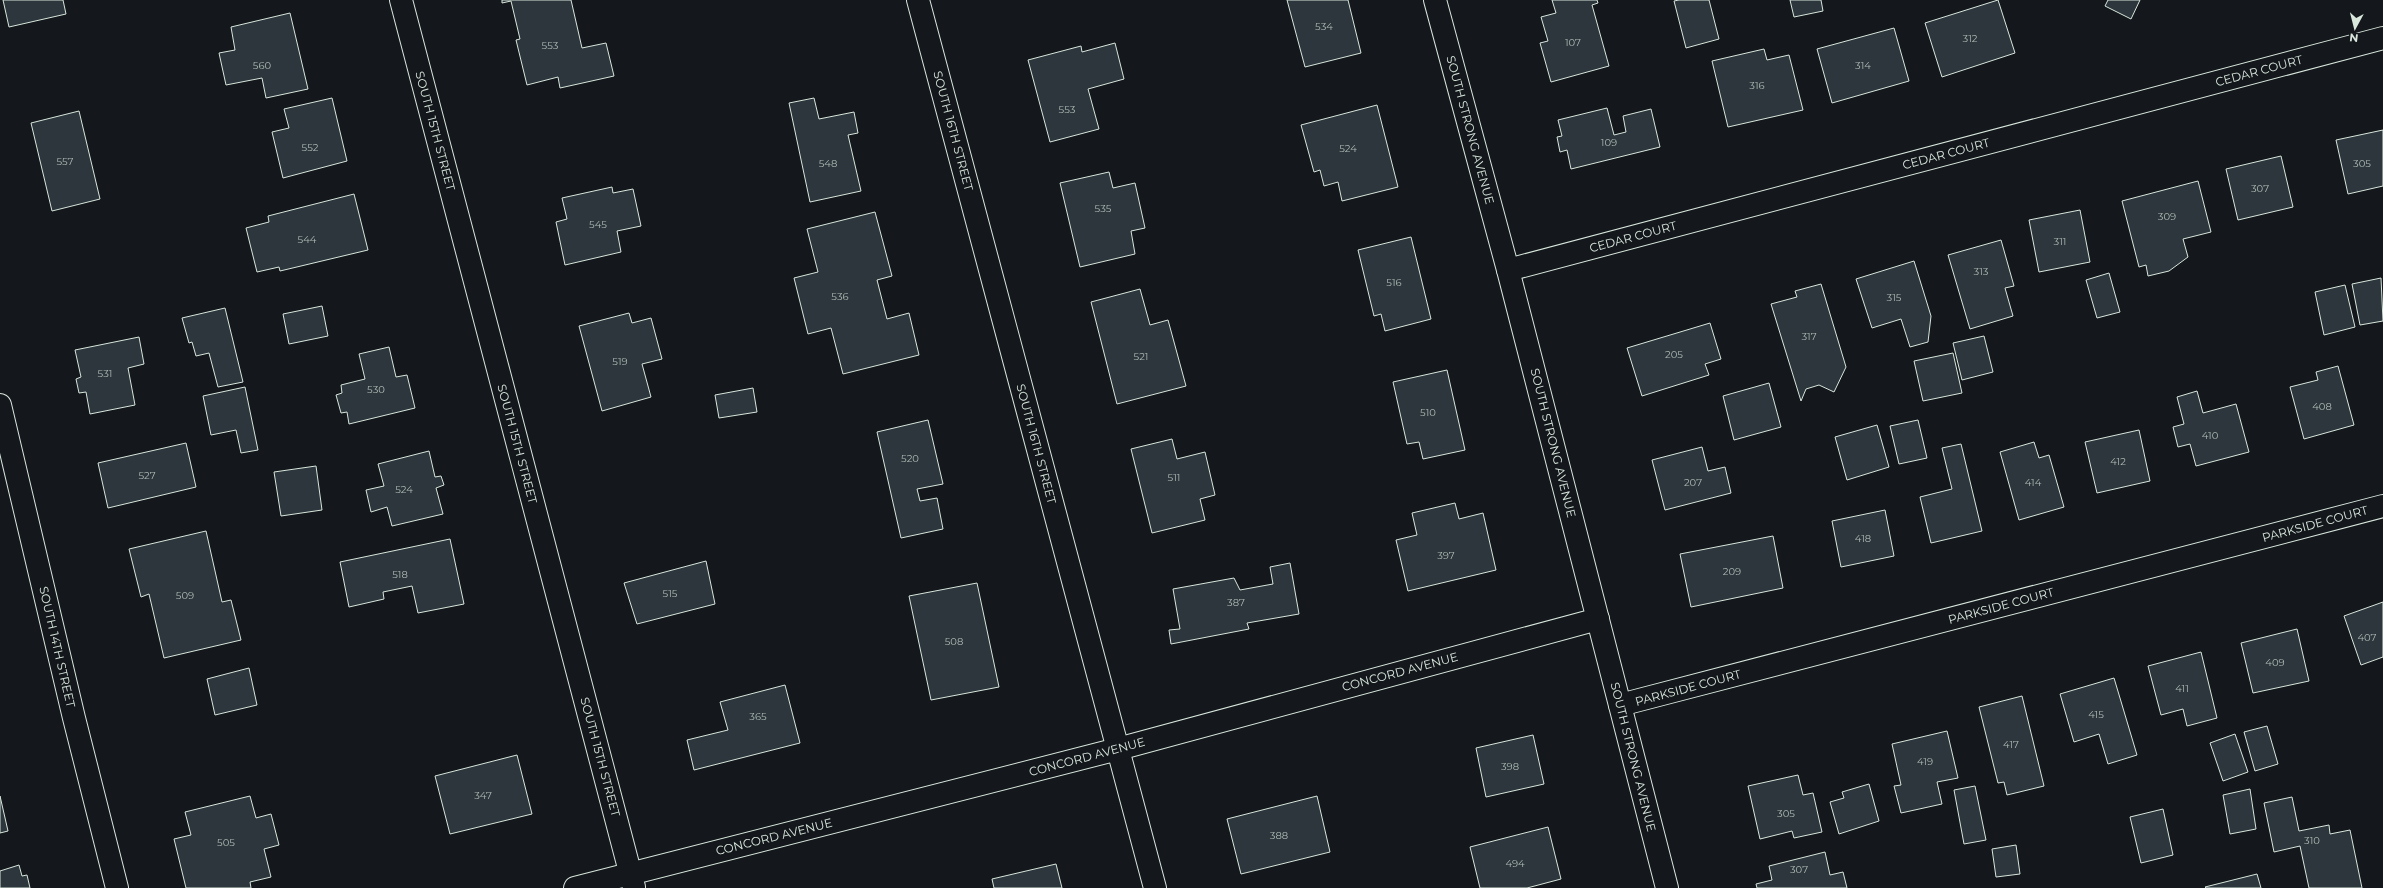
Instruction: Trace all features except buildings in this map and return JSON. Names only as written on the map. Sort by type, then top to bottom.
[{"type":"street","name":"SOUTH 15TH STREET","points":[[400,0],[633,881]]},
{"type":"street","name":"SOUTH 16TH STREET","points":[[918,0],[1155,888]]},
{"type":"street","name":"SOUTH STRONG AVENUE","points":[[1435,0],[1508,270],[1667,888]]},
{"type":"street","name":"CEDAR COURT","points":[[1508,270],[2383,38]]},
{"type":"street","name":"SOUTH 14TH STREET","points":[[0,406],[74,718],[117,888]]},
{"type":"street","name":"PARKSIDE COURT","points":[[1620,706],[2383,506]]},
{"type":"street","name":"CONCORD AVENUE","points":[[575,888],[633,881],[1598,619]]}]
